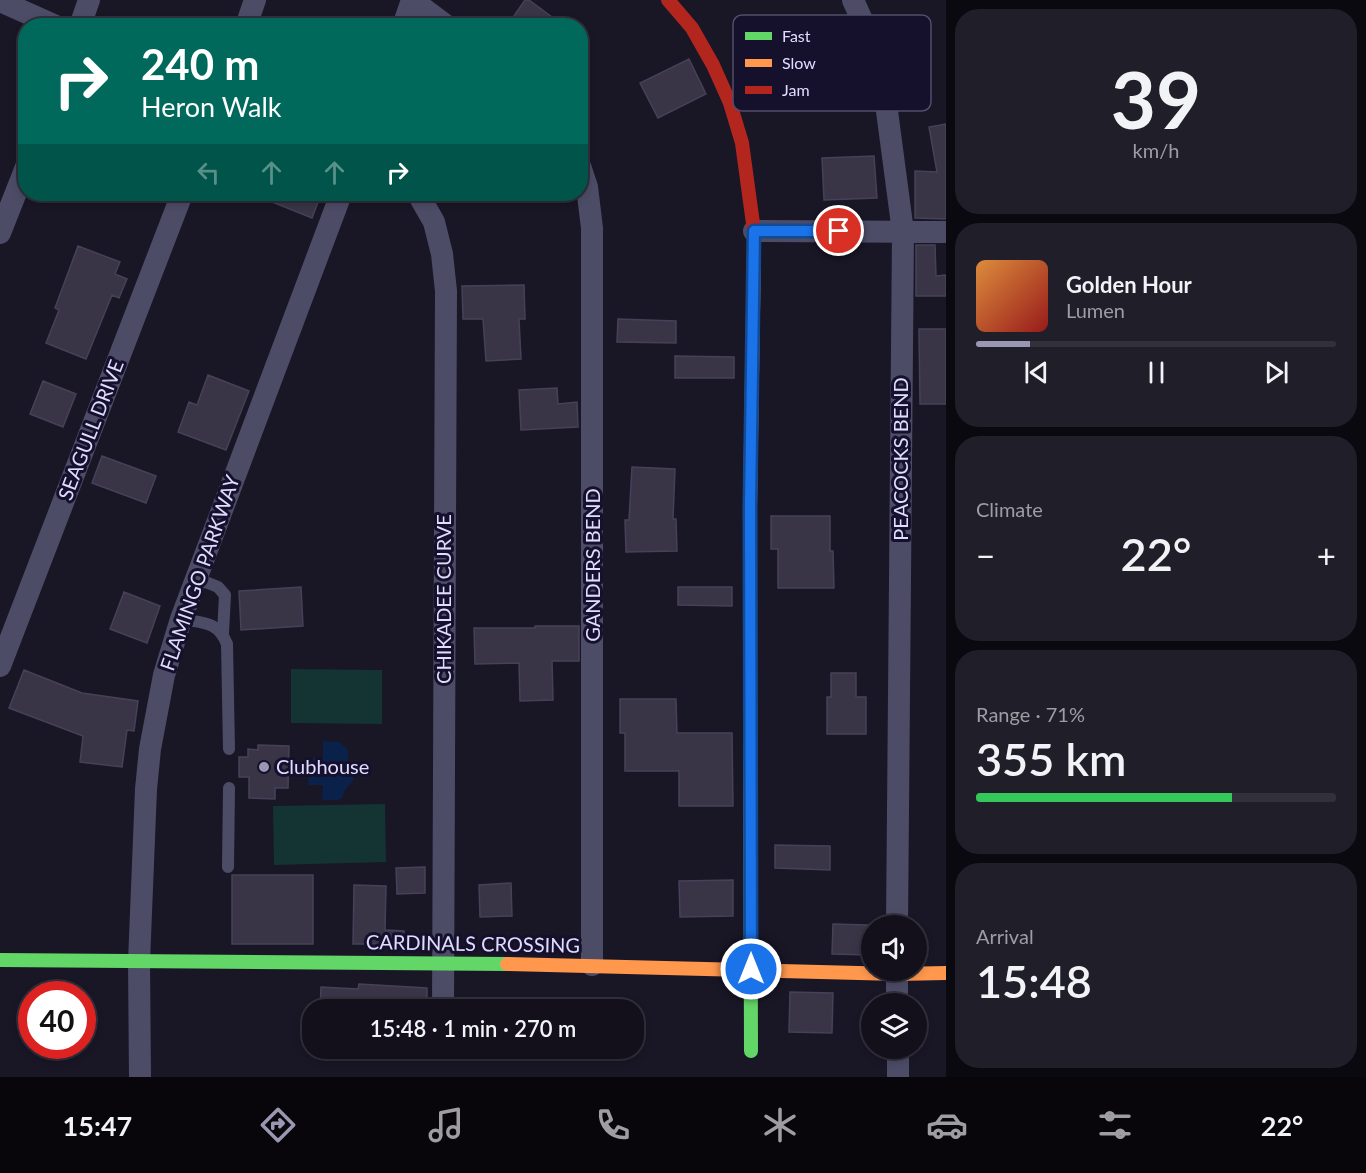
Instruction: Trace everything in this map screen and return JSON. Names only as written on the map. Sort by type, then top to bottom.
[{"type":"street","points":[[83,18],[89,0]]},
{"type":"street","points":[[249,18],[255,0]]},
{"type":"street","points":[[406,18],[412,0],[436,18]]},
{"type":"street","points":[[668,0],[692,28],[713,65],[730,103],[742,143],[754,231],[750,506],[751,1051]]},
{"type":"street","name":"PEACOCKS BEND","points":[[853,0],[860,15]]},
{"type":"street","points":[[0,1],[38,18]]},
{"type":"street","name":"PEACOCKS BEND","points":[[887,111],[903,232],[897,915]]},
{"type":"street","points":[[0,233],[18,187]]},
{"type":"street","name":"SEAGULL DRIVE","points":[[0,666],[179,201]]},
{"type":"street","name":"FLAMINGO PARKWAY","points":[[140,1077],[139,962],[146,789],[150,749],[164,675],[196,578],[338,201]]},
{"type":"street","name":"CHIKADEE CURVE","points":[[422,201],[434,222],[442,255],[446,291],[443,999]]},
{"type":"street","name":"GANDERS BEND","points":[[588,201],[592,228],[592,965]]},
{"type":"street","points":[[754,231],[946,232]]},
{"type":"street","name":"CARDINALS CROSSING","points":[[0,960],[444,962],[861,971]]},
{"type":"street","name":"CARDINALS CROSSING","points":[[927,973],[946,973]]},
{"type":"street","points":[[898,1059],[898,1077]]},
{"type":"lane","points":[[196,578],[218,587],[225,595],[223,633],[227,644],[229,677],[229,749]]},
{"type":"lane","points":[[181,619],[214,625],[223,633]]},
{"type":"lane","points":[[228,867],[229,789]]},
{"type":"green space","points":[[291,669],[382,670],[382,724],[291,723]]},
{"type":"green space","points":[[385,804],[386,862],[274,865],[273,806]]},
{"type":"water","points":[[323,741],[340,742],[348,750],[348,760],[343,768],[353,776],[353,781],[345,790],[342,798],[338,800],[322,800],[323,785],[308,785],[309,773],[313,769],[313,757],[323,757]]},
{"type":"building","points":[[525,0],[529,0],[553,18],[513,18]]},
{"type":"building","points":[[689,59],[706,94],[658,118],[640,83]]},
{"type":"building","points":[[946,124],[946,219],[915,218],[915,171],[937,172],[929,127]]},
{"type":"building","points":[[874,156],[877,198],[824,200],[822,158]]},
{"type":"building","points":[[270,201],[318,201],[312,218]]},
{"type":"building","points":[[916,245],[935,245],[936,276],[946,275],[946,296],[916,296]]},
{"type":"building","points":[[78,246],[120,262],[115,274],[127,279],[119,298],[112,295],[86,359],[46,343],[59,310],[55,308]]},
{"type":"building","points":[[524,285],[525,319],[519,319],[521,359],[486,361],[483,319],[463,319],[462,286]]},
{"type":"building","points":[[618,319],[676,321],[676,343],[617,342]]},
{"type":"building","points":[[919,329],[946,329],[946,404],[920,404]]},
{"type":"building","points":[[675,356],[734,357],[734,378],[675,378]]},
{"type":"building","points":[[208,375],[249,391],[226,450],[178,432],[189,402],[197,405]]},
{"type":"building","points":[[43,381],[76,394],[63,427],[30,414]]},
{"type":"building","points":[[557,388],[558,404],[577,402],[578,427],[521,430],[519,390]]},
{"type":"building","points":[[102,456],[156,476],[146,503],[92,483]]},
{"type":"building","points":[[632,467],[675,469],[673,519],[676,519],[677,551],[626,552],[625,520],[629,520]]},
{"type":"building","points":[[771,516],[830,516],[830,551],[833,551],[834,588],[778,588],[778,549],[771,549]]},
{"type":"building","points":[[301,587],[303,626],[241,630],[239,591]]},
{"type":"building","points":[[678,587],[732,587],[732,606],[678,605]]},
{"type":"building","points":[[124,592],[160,606],[147,643],[110,629]]},
{"type":"building","points":[[535,626],[579,626],[579,661],[552,661],[553,700],[520,701],[519,663],[475,664],[474,628],[535,628]]},
{"type":"building","points":[[24,670],[82,693],[138,701],[134,731],[127,730],[122,767],[80,762],[83,736],[9,708]]},
{"type":"building","points":[[831,673],[856,673],[856,697],[866,697],[866,734],[827,734],[827,697],[831,697]]},
{"type":"building","points":[[620,699],[676,699],[677,733],[732,733],[733,806],[679,806],[679,771],[625,771],[625,733],[620,733]]},
{"type":"building","name":"Clubhouse","points":[[258,745],[289,746],[288,788],[275,788],[275,799],[249,798],[249,777],[239,777],[239,757],[248,757],[248,749],[258,750]]},
{"type":"building","points":[[775,845],[830,846],[830,870],[775,868]]},
{"type":"building","points":[[425,867],[425,893],[397,894],[396,868]]},
{"type":"building","points":[[232,875],[313,875],[313,944],[232,944]]},
{"type":"building","points":[[733,880],[733,916],[680,917],[679,881]]},
{"type":"building","points":[[511,883],[512,916],[480,917],[479,885]]},
{"type":"building","points":[[354,885],[386,886],[385,930],[404,931],[403,944],[353,944]]},
{"type":"building","points":[[833,924],[861,925],[861,955],[832,954]]},
{"type":"building","points":[[359,984],[427,988],[427,999],[320,999],[321,987],[358,989]]},
{"type":"building","points":[[790,992],[833,993],[832,1033],[789,1032]]},
{"type":"traffic: fast","points":[[750,698],[751,1051]]},
{"type":"traffic: fast","points":[[0,960],[507,964]]},
{"type":"traffic: slow","points":[[750,698],[754,248]]},
{"type":"traffic: slow","points":[[507,964],[897,974],[946,973]]},
{"type":"traffic: jam","points":[[668,0],[692,28],[713,65],[730,103],[742,143],[754,231],[754,248]]},
{"type":"place","name":"Clubhouse","points":[[264,767]]},
{"type":"route","points":[[751,969],[750,506],[754,231],[839,231]]}]
